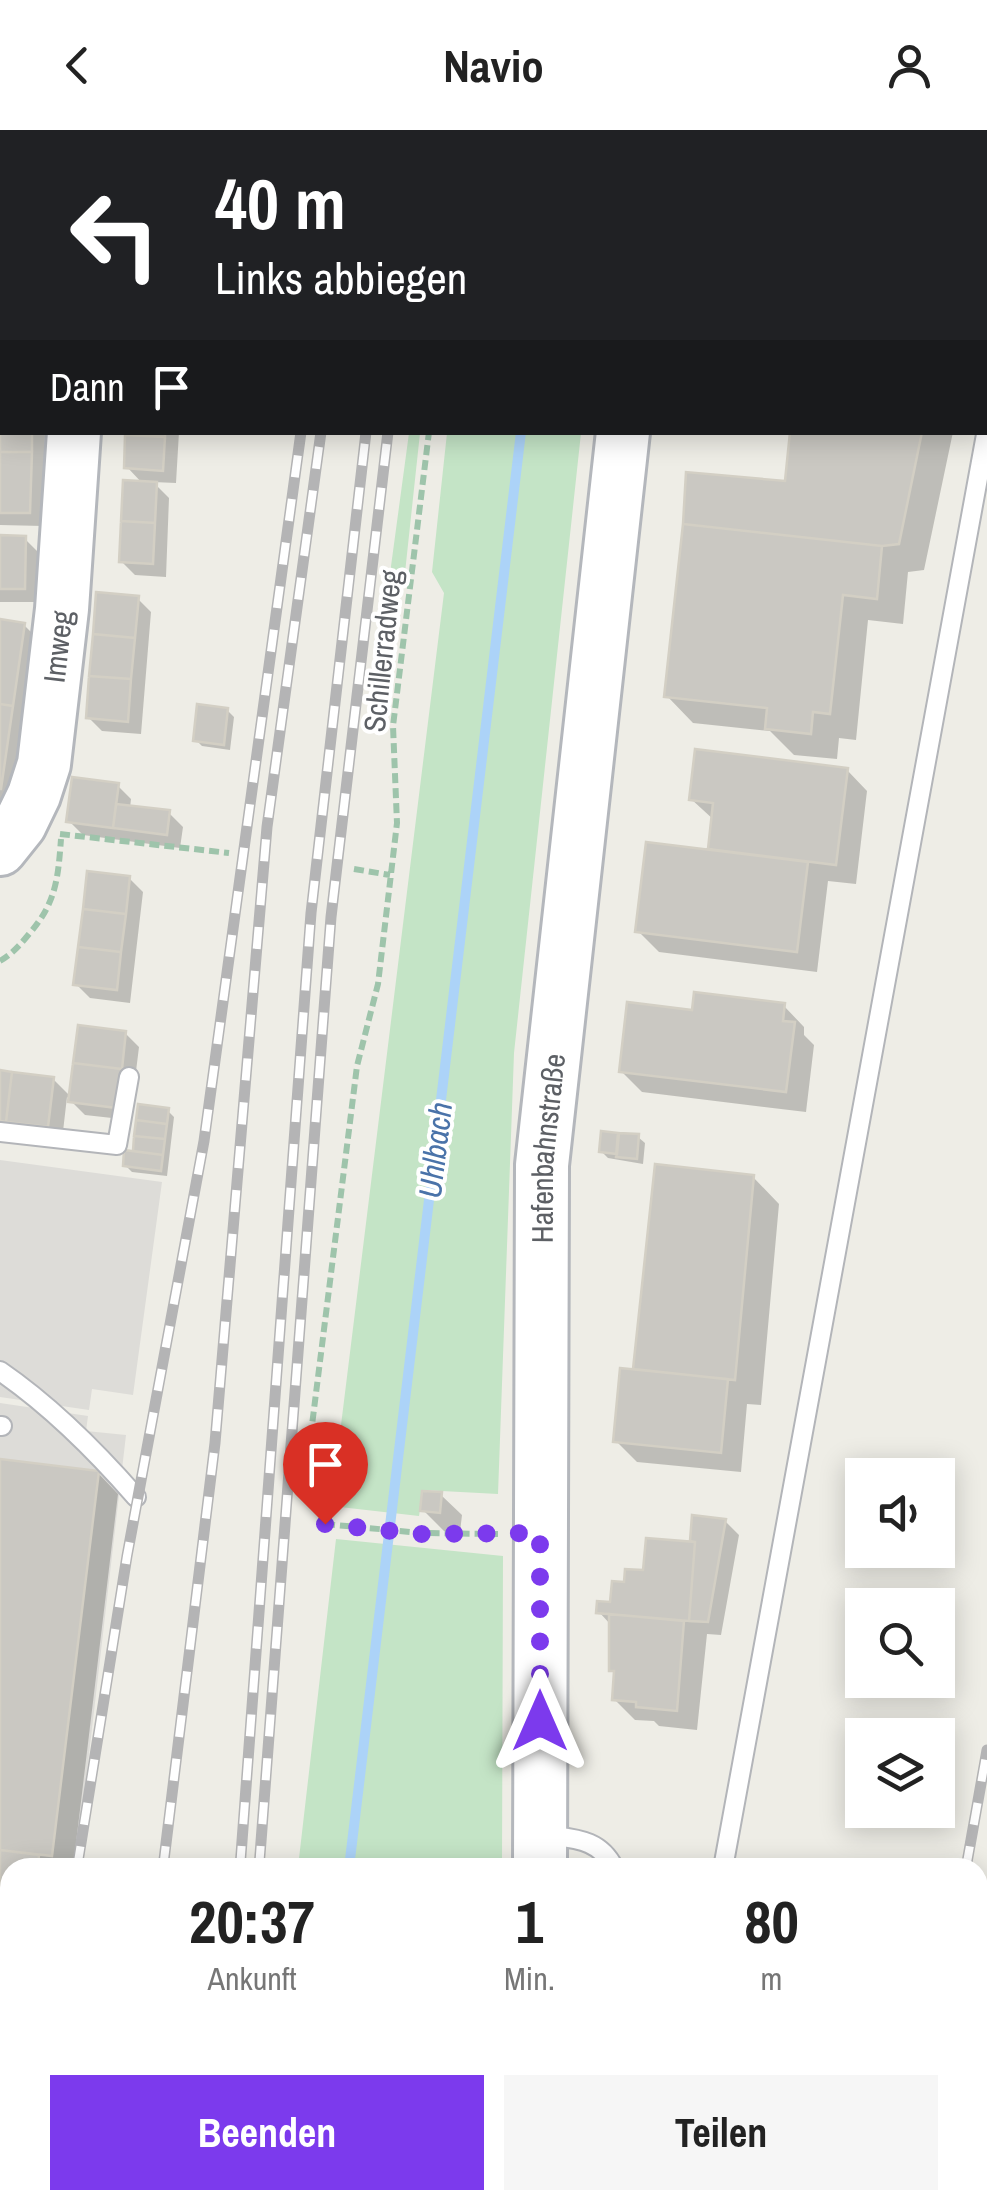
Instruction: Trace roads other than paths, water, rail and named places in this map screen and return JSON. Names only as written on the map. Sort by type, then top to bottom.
[{"type":"main road","name":"Imweg","points":[[27,836],[44,764],[62,609],[74,435]]},
{"type":"main road","name":"Hafenbahnstraße","points":[[540,1851],[542,1165],[623,435]]},
{"type":"lane","points":[[725,1858],[986,435]]},
{"type":"lane","points":[[0,1132],[117,1144],[129,1077]]},
{"type":"lane","points":[[0,1371],[30,1392],[98,1454],[136,1497]]},
{"type":"lane","points":[[540,1851],[590,1841],[609,1858]]},
{"type":"waterway","name":"Uhlbach","points":[[350,1858],[521,435]]},
{"type":"railway","points":[[79,1858],[127,1556],[204,1141],[301,435]]},
{"type":"railway","points":[[164,1858],[215,1443],[267,827],[321,435]]},
{"type":"railway","points":[[241,1858],[311,913],[366,435]]},
{"type":"railway","points":[[260,1858],[331,917],[388,435]]},
{"type":"railway","points":[[968,1858],[987,1750]]}]
